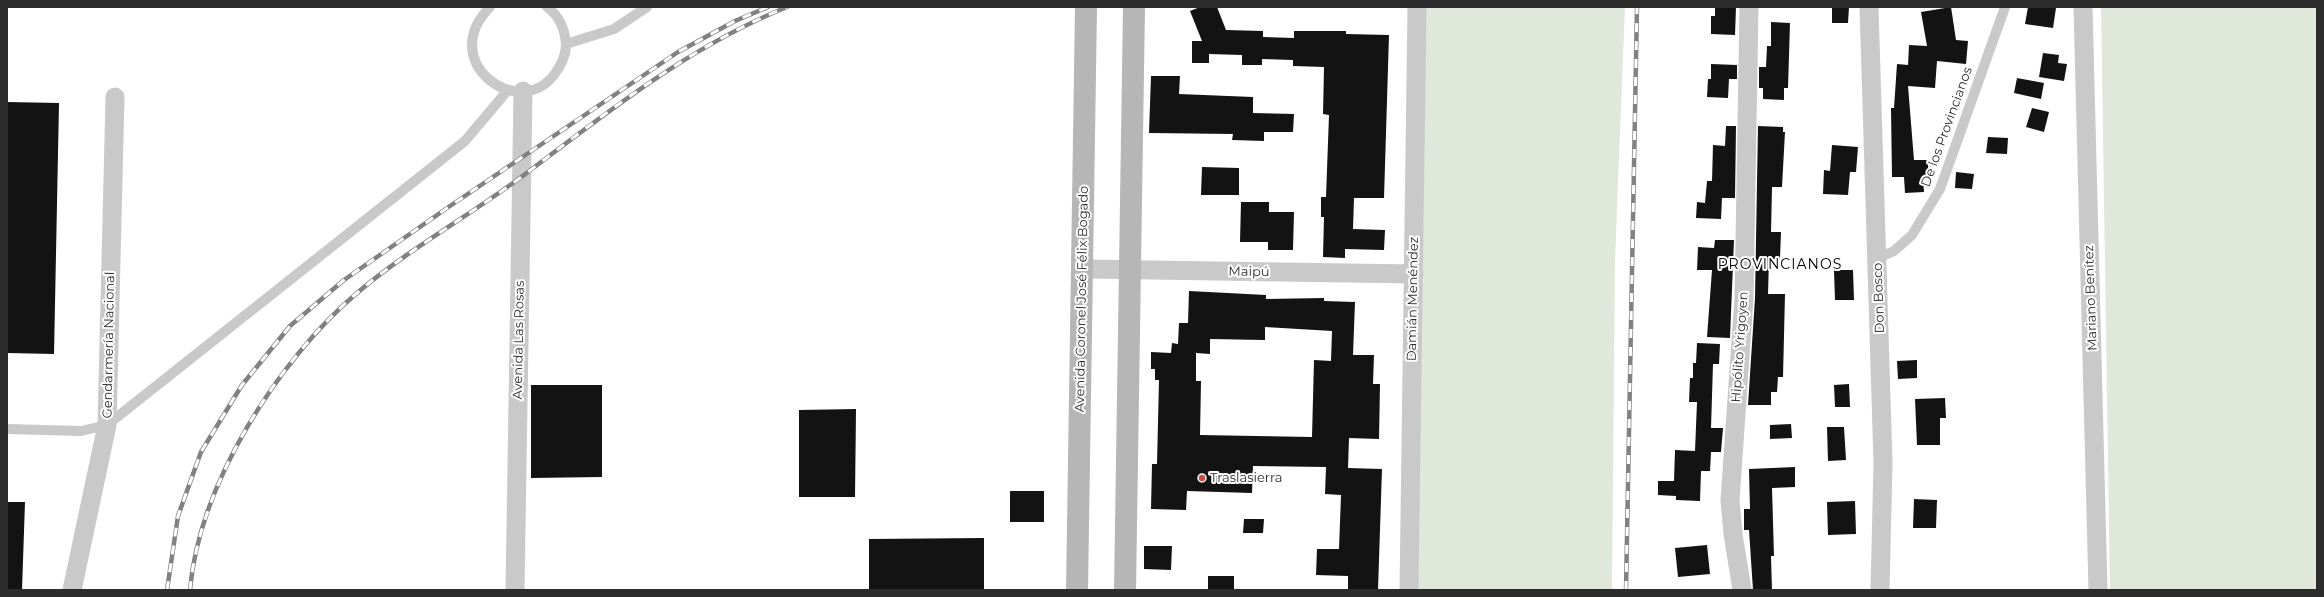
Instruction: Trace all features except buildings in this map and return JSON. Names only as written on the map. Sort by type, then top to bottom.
[{"type":"main road","name":"Avenida Coronel José Félix Bogado","points":[[1077,590],[1084,269],[1086,7]]},
{"type":"main road","points":[[1126,590],[1134,7]]},
{"type":"street","name":"Damián Menéndez","points":[[1409,590],[1417,7]]},
{"type":"street","name":"Hipólito Yrigoyen","points":[[1742,590],[1733,534],[1730,500],[1744,298],[1749,7]]},
{"type":"street","name":"Don Bosco","points":[[1869,7],[1878,258],[1883,463],[1880,590]]},
{"type":"street","name":"Mariano Benítez","points":[[2083,7],[2098,590]]},
{"type":"street","name":"Avenida Las Rosas","points":[[515,90],[515,590]]},
{"type":"street","name":"Gendarmería Nacional","points":[[72,590],[107,426],[115,97]]},
{"type":"street","name":"Maipú","points":[[1084,269],[1131,271],[1414,274]]},
{"type":"lane","points":[[490,7],[480,17],[474,32],[472,47],[475,62],[484,76],[496,85],[515,90],[538,87],[551,78],[560,66],[566,44],[562,24],[547,7]]},
{"type":"lane","points":[[566,44],[614,29],[648,7]]},
{"type":"lane","name":"De los Provincianos","points":[[1878,258],[1894,251],[1912,235],[1940,189],[2005,7]]},
{"type":"lane","points":[[7,430],[81,431],[107,426],[465,141],[515,90]]},
{"type":"shaded area","points":[[1426,7],[1625,7],[1615,261],[1612,590],[1415,590]]},
{"type":"shaded area","points":[[2101,7],[2317,7],[2317,590],[2110,590]]},
{"type":"railway","points":[[167,590],[178,516],[201,452],[242,385],[290,326],[344,280],[450,206],[678,52],[735,21],[768,7]]},
{"type":"railway","points":[[190,590],[196,550],[209,509],[226,468],[247,428],[271,389],[298,353],[327,321],[357,293],[397,262],[503,190],[650,82],[717,41],[751,23],[787,7]]},
{"type":"railway","points":[[1626,590],[1637,7]]},
{"type":"place","name":"Traslasierra","points":[[1202,478]]},
{"type":"district","name":"PROVINCIANOS","points":[[1780,265]]}]
